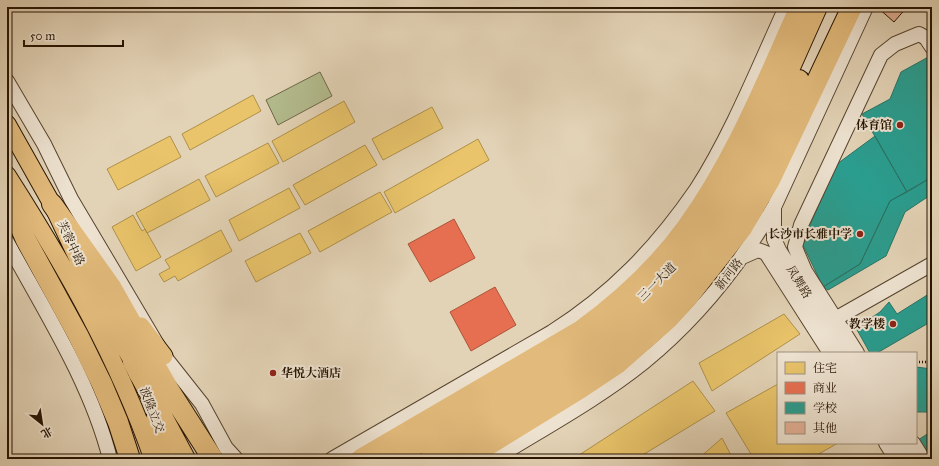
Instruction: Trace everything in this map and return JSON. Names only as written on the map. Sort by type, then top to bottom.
[{"type":"highway","points":[[361,459],[580,331],[607,311],[640,281],[682,233],[731,156],[800,7]]},
{"type":"highway","name":"三一大道","points":[[681,270],[733,185],[817,7]]},
{"type":"highway","name":"三一大道","points":[[430,459],[569,377],[603,354],[636,315],[681,270],[709,249],[754,177],[832,7]]},
{"type":"highway","points":[[469,457],[581,388],[613,366],[668,319],[708,274],[736,251],[742,228],[770,180],[852,7]]},
{"type":"highway","points":[[7,197],[26,240],[78,335],[102,384],[118,422],[130,459]]},
{"type":"highway","points":[[52,204],[111,287],[169,390],[213,459]]},
{"type":"highway","points":[[681,270],[694,216]]},
{"type":"highway","points":[[681,270],[736,251]]},
{"type":"highway","points":[[580,331],[636,315]]},
{"type":"highway","points":[[613,366],[636,315]]},
{"type":"highway","name":"三一大道","points":[[391,459],[636,315]]},
{"type":"highway","points":[[125,366],[185,459]]},
{"type":"main road","name":"芙蓉中路","points":[[7,124],[52,204],[96,297],[125,366]]},
{"type":"main road","name":"芙蓉中路","points":[[7,175],[125,366]]},
{"type":"main road","points":[[111,287],[164,356]]},
{"type":"main road","name":"波隆立交","points":[[125,366],[153,459]]},
{"type":"main road","name":"波隆立交","points":[[125,366],[170,459]]},
{"type":"street","points":[[332,459],[552,332],[584,312],[620,281],[668,228],[696,189],[720,146],[786,7]]},
{"type":"street","name":"新河路","points":[[494,459],[612,386],[644,362],[702,308],[736,251],[775,205],[866,7]]},
{"type":"street","points":[[856,352],[799,257],[795,247],[801,225],[881,55],[895,44],[919,34],[926,38],[932,47]]},
{"type":"street","points":[[7,81],[44,144],[71,199],[164,356],[202,404],[226,448],[236,459]]},
{"type":"street","name":"凤舞路","points":[[775,205],[774,239],[779,250],[843,352]]},
{"type":"street","points":[[7,242],[81,381],[99,421],[110,459]]},
{"type":"street","name":"凤舞路","points":[[736,251],[758,250],[766,253],[829,352]]},
{"type":"street","points":[[836,319],[932,264]]},
{"type":"street","points":[[887,444],[896,459]]},
{"type":"street","points":[[901,444],[910,459]]},
{"type":"street","points":[[914,444],[923,459]]},
{"type":"path","points":[[917,362],[932,364]]},
{"type":"green space","points":[[320,72],[332,96],[278,125],[266,100]]},
{"type":"building: 住宅","points":[[253,95],[261,111],[190,150],[182,134]]},
{"type":"building: 住宅","points":[[344,101],[355,122],[283,162],[272,141]]},
{"type":"building: 住宅","points":[[432,107],[443,128],[383,160],[372,139]]},
{"type":"building: 住宅","points":[[170,136],[181,157],[118,190],[107,169]]},
{"type":"building: 住宅","points":[[478,139],[489,160],[395,213],[384,192]]},
{"type":"building: 住宅","points":[[268,143],[279,163],[216,197],[205,176]]},
{"type":"building: 住宅","points":[[365,145],[377,165],[305,205],[293,185]]},
{"type":"building: 住宅","points":[[199,179],[210,200],[147,233],[136,213]]},
{"type":"building: 住宅","points":[[289,188],[300,208],[239,241],[229,220]]},
{"type":"building: 住宅","points":[[380,192],[392,212],[320,252],[308,231]]},
{"type":"building: 住宅","points":[[133,215],[142,231],[145,229],[161,257],[136,271],[112,227]]},
{"type":"building: 住宅","points":[[221,230],[232,251],[178,281],[175,276],[164,282],[159,274],[170,268],[165,260]]},
{"type":"building: 住宅","points":[[300,233],[311,253],[256,282],[245,261]]},
{"type":"building: 住宅","points":[[784,314],[800,334],[712,391],[699,363]]},
{"type":"building: 住宅","points":[[693,381],[715,411],[636,459],[573,459]]},
{"type":"building: 住宅","points":[[777,385],[777,444],[836,444],[810,459],[754,459],[726,413]]},
{"type":"building: 住宅","points":[[722,438],[733,459],[698,459]]},
{"type":"building: 商业","points":[[454,219],[475,258],[430,282],[408,244]]},
{"type":"building: 商业","points":[[495,287],[516,325],[471,351],[450,312]]},
{"type":"building: 学校","name":"体育馆","points":[[932,55],[932,177],[907,192],[862,114],[890,99],[901,72]]},
{"type":"building: 学校","points":[[875,136],[907,192],[890,201],[860,264],[823,287],[802,243],[837,164]]},
{"type":"building: 学校","points":[[932,177],[932,194],[905,212],[886,256],[828,290],[823,287],[860,264],[890,201]]},
{"type":"building: 学校","name":"教学楼","points":[[932,292],[932,321],[879,352],[869,352],[856,328],[880,312],[889,302],[897,314]]},
{"type":"building: 学校","points":[[917,367],[932,369],[932,412],[917,412]]},
{"type":"building: 学校","points":[[932,431],[932,459],[928,459],[918,440]]},
{"type":"building: 其他","points":[[877,7],[907,7],[894,22]]},
{"type":"place","name":"体育馆","points":[[900,125]]},
{"type":"place","name":"长沙市长雅中学","points":[[860,234]]},
{"type":"place","name":"教学楼","points":[[893,324]]},
{"type":"place","name":"华悦大酒店","points":[[273,373]]}]
